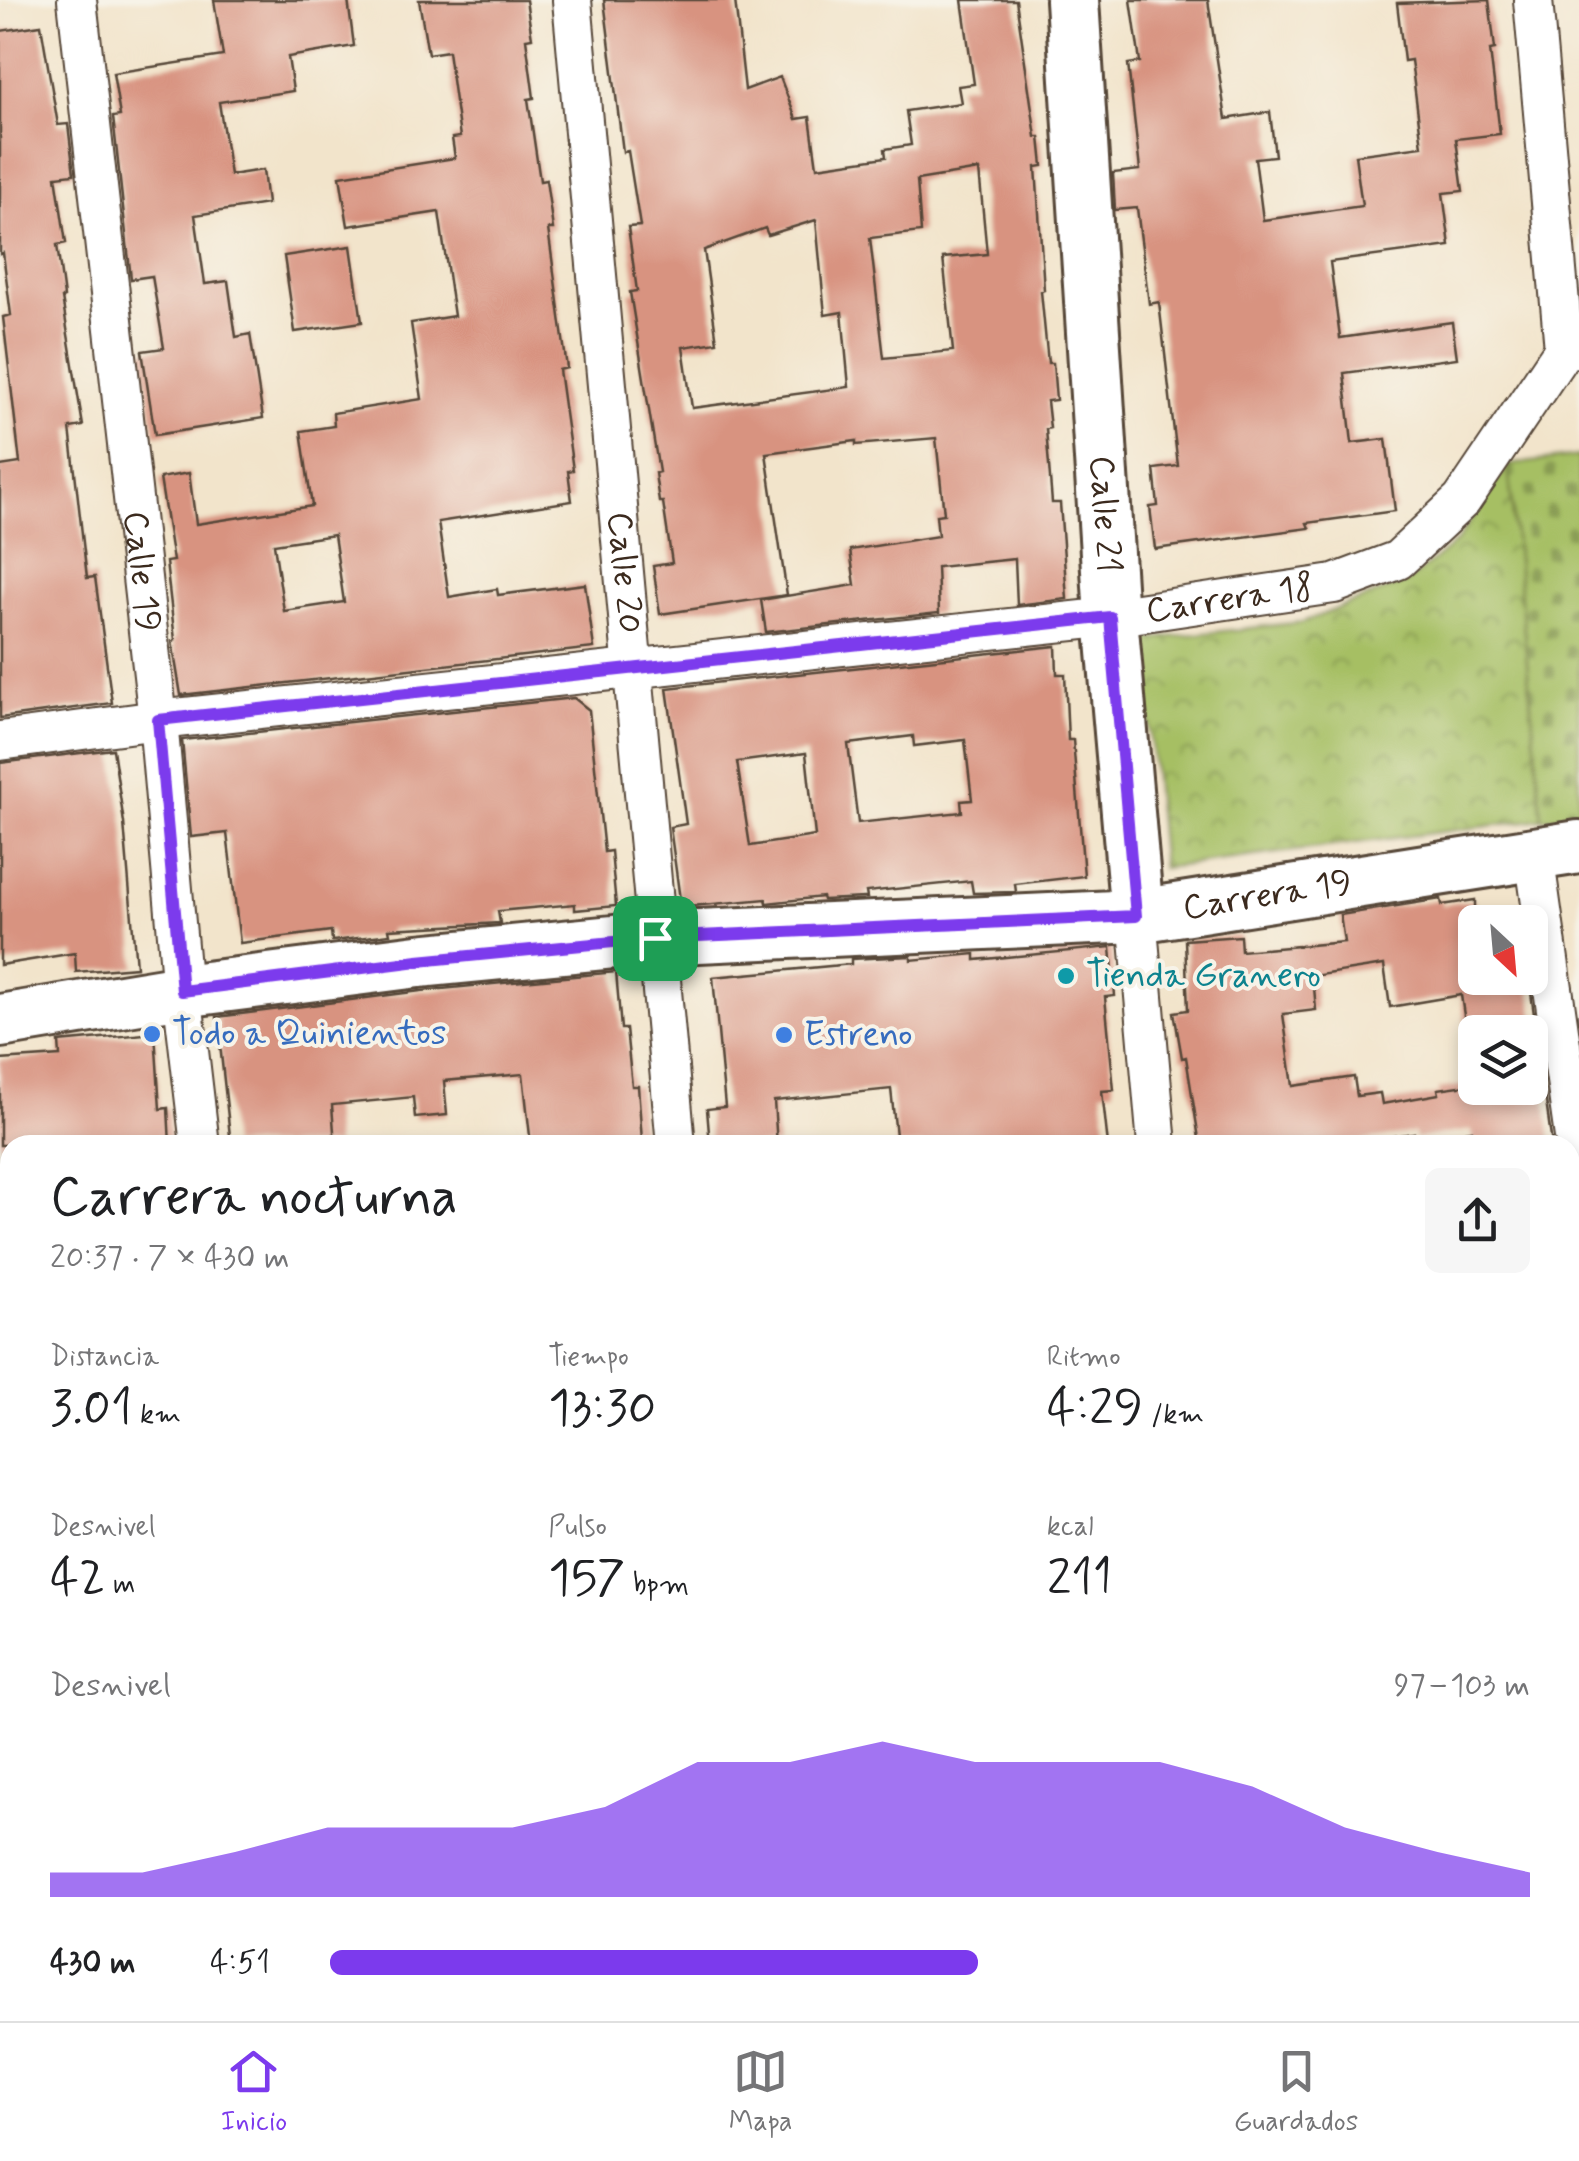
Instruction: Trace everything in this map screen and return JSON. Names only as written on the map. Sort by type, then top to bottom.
[{"type":"street","name":"Calle 19","points":[[77,0],[158,720],[199,1135]]},
{"type":"street","name":"Calle 20","points":[[572,0],[675,1135]]},
{"type":"street","name":"Calle 21","points":[[1072,0],[1110,617],[1156,1135]]},
{"type":"street","points":[[1533,0],[1572,349]]},
{"type":"street","name":"Carrera 18","points":[[0,741],[158,720],[1110,617],[1334,584],[1398,560],[1462,500],[1572,349]]},
{"type":"street","points":[[1556,850],[1576,1135]]},
{"type":"street","name":"Carrera 19","points":[[0,1021],[182,991],[418,961],[655,938],[1136,916],[1556,850]]},
{"type":"green space","points":[[1579,456],[1579,814],[1542,819],[1508,465]]},
{"type":"green space","points":[[1508,465],[1542,819],[1162,868],[1142,640],[1303,622],[1407,582],[1456,542]]},
{"type":"building","points":[[214,0],[348,0],[354,46],[288,57],[293,91],[219,102],[230,175],[263,170],[267,204],[195,215],[205,284],[228,281],[236,337],[250,334],[263,418],[155,435],[142,351],[164,348],[152,276],[131,279],[113,117],[120,116],[113,73],[223,56]]},
{"type":"building","points":[[419,0],[526,0],[532,38],[526,39],[534,98],[528,99],[540,181],[546,180],[553,229],[548,229],[567,368],[559,370],[573,470],[568,471],[572,501],[438,522],[449,597],[497,589],[498,595],[585,584],[594,648],[181,695],[166,562],[173,561],[160,478],[189,473],[196,524],[312,506],[301,431],[334,426],[333,413],[422,399],[411,323],[454,316],[439,212],[348,226],[340,176],[455,158],[452,138],[460,137],[448,51],[428,54]],"holes":[[[334,535],[344,602],[284,611],[274,544]]]},
{"type":"building","points":[[604,0],[735,0],[745,90],[780,77],[796,119],[810,117],[817,167],[886,157],[885,149],[911,145],[906,111],[961,103],[958,86],[974,84],[962,0],[1016,0],[1043,166],[1036,167],[1044,290],[1041,291],[1056,400],[1047,401],[1050,428],[1046,429],[1052,503],[1060,503],[1067,599],[1017,605],[1015,559],[937,567],[939,613],[766,632],[761,600],[855,585],[850,550],[938,536],[936,515],[944,514],[936,438],[856,445],[856,441],[766,453],[787,595],[660,614],[653,566],[672,563],[663,502],[659,502],[655,473],[659,472],[630,292],[637,291],[628,227],[640,226],[628,151],[623,152]],"holes":[[[979,170],[987,254],[943,258],[953,351],[884,358],[870,238],[921,232],[917,180]],[[816,220],[825,315],[842,312],[849,387],[692,408],[683,347],[717,342],[704,250],[765,228],[768,235]]]},
{"type":"building","points":[[1131,0],[1208,0],[1226,119],[1270,112],[1275,156],[1255,158],[1263,220],[1362,206],[1355,155],[1422,146],[1411,60],[1404,61],[1397,3],[1489,0],[1495,49],[1490,50],[1500,134],[1456,139],[1463,191],[1443,193],[1450,246],[1330,262],[1340,338],[1452,322],[1457,358],[1344,373],[1352,443],[1386,439],[1395,511],[1307,523],[1309,528],[1155,549],[1150,507],[1158,506],[1154,469],[1178,466],[1159,302],[1149,304],[1137,208],[1115,210],[1113,173],[1140,170],[1128,64],[1140,62]]},
{"type":"building","points":[[41,25],[58,125],[68,124],[74,174],[56,176],[66,243],[57,245],[62,298],[83,426],[70,428],[87,578],[95,577],[112,703],[0,718],[0,466],[20,463],[3,317],[11,315],[3,253],[0,254],[0,31]]},
{"type":"building","points":[[351,246],[362,322],[295,332],[284,256]]},
{"type":"building","points":[[1056,646],[1057,674],[1065,674],[1068,740],[1073,740],[1084,876],[1015,884],[1016,892],[973,893],[971,881],[866,892],[867,898],[822,897],[767,903],[766,899],[681,907],[670,827],[686,824],[667,688]],"holes":[[[913,736],[914,746],[965,740],[972,800],[961,801],[962,812],[858,823],[848,744]],[[806,753],[815,836],[750,846],[737,762]]]},
{"type":"building","points":[[574,698],[589,710],[604,852],[611,851],[616,906],[575,910],[575,904],[498,911],[500,923],[389,929],[390,934],[332,941],[331,931],[240,943],[227,833],[191,837],[182,740]]},
{"type":"building","points":[[113,749],[124,823],[136,967],[76,972],[75,953],[0,965],[0,763]]},
{"type":"building","points":[[1441,899],[1442,905],[1475,900],[1475,905],[1458,905],[1461,995],[1390,1007],[1384,965],[1313,976],[1316,1010],[1283,1014],[1293,1086],[1354,1077],[1357,1096],[1380,1093],[1382,1104],[1439,1094],[1438,1089],[1458,1086],[1458,1105],[1546,1105],[1551,1135],[1473,1135],[1472,1130],[1440,1135],[1198,1135],[1186,1057],[1182,1058],[1174,1012],[1188,1010],[1185,940],[1240,936],[1241,951],[1344,942],[1340,915]]},
{"type":"building","points":[[1111,947],[1115,996],[1105,997],[1114,1090],[1102,1091],[1107,1135],[896,1135],[891,1089],[774,1101],[776,1135],[709,1135],[707,1109],[725,1107],[713,977],[851,964],[851,959],[911,956],[911,960],[975,954],[975,960]]},
{"type":"building","points":[[616,972],[632,1086],[638,1086],[642,1135],[530,1135],[523,1074],[444,1081],[447,1115],[415,1118],[413,1097],[332,1105],[334,1135],[230,1135],[217,1017]]},
{"type":"building","points":[[1461,995],[1531,995],[1534,1015],[1464,1015]]},
{"type":"building","points":[[155,1033],[160,1109],[168,1108],[169,1135],[0,1135],[0,1060],[60,1056],[59,1042]]},
{"type":"place","name":"Tienda Granero","points":[[1066,976]]},
{"type":"place","name":"Todo a Quinientos","points":[[152,1034]]},
{"type":"place","name":"Estreno","points":[[784,1035]]},
{"type":"route","points":[[1110,617],[1136,916],[655,938],[418,961],[182,991],[158,720],[1110,617]]}]
